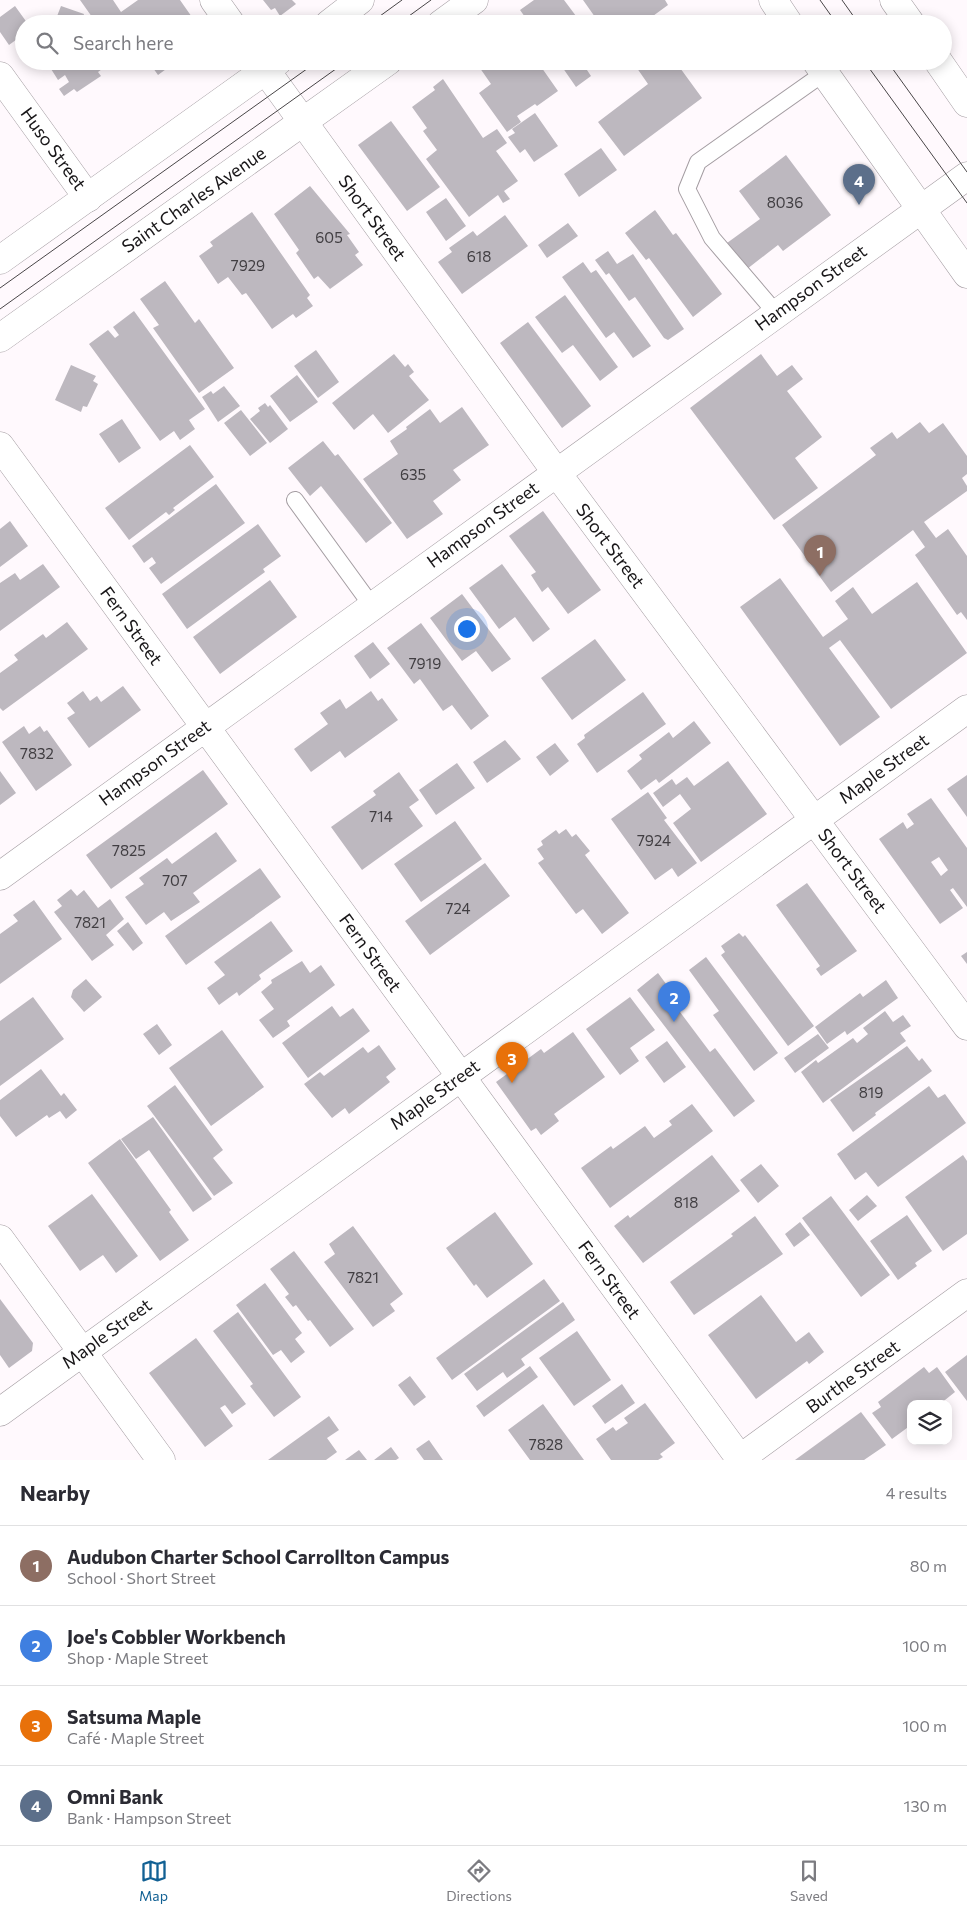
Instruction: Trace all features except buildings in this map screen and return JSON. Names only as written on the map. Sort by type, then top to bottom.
[{"type":"street","points":[[214,0],[225,15]]},
{"type":"street","points":[[341,15],[360,0]]},
{"type":"street","points":[[453,15],[474,0]]},
{"type":"street","points":[[773,0],[783,15]]},
{"type":"street","points":[[894,0],[905,15]]},
{"type":"street","points":[[0,260],[88,198],[259,70]]},
{"type":"street","name":"Short Street","points":[[271,70],[303,123],[556,472],[967,1026]]},
{"type":"street","name":"Saint Charles Avenue","points":[[0,338],[376,70]]},
{"type":"street","points":[[822,70],[967,274]]},
{"type":"street","points":[[944,70],[967,103]]},
{"type":"street","name":"Huso Street","points":[[0,76],[88,198]]},
{"type":"street","name":"Hampson Street","points":[[0,876],[967,176]]},
{"type":"street","name":"Fern Street","points":[[0,446],[740,1460]]},
{"type":"street","name":"Maple Street","points":[[0,1412],[813,819],[967,709]]},
{"type":"street","points":[[0,1239],[161,1460]]},
{"type":"street","name":"Burthe Street","points":[[740,1460],[967,1293]]},
{"type":"lane","points":[[776,313],[712,238],[687,189],[698,162],[816,70]]},
{"type":"lane","points":[[295,500],[372,606]]},
{"type":"tram line","points":[[381,15],[402,0]]},
{"type":"tram line","points":[[410,15],[431,0]]},
{"type":"tram line","points":[[820,0],[831,15]]},
{"type":"tram line","points":[[842,0],[853,15]]},
{"type":"tram line","points":[[0,288],[305,70]]},
{"type":"tram line","points":[[0,309],[334,70]]},
{"type":"tram line","points":[[871,70],[967,203]]},
{"type":"tram line","points":[[893,70],[967,172]]},
{"type":"place","name":"Omni Bank","points":[[859,205]]},
{"type":"place","name":"Audubon Charter School Carrollton Campus","points":[[820,576]]},
{"type":"place","name":"Joe's Cobbler Workbench","points":[[674,1022]]},
{"type":"place","name":"Satsuma Maple","points":[[512,1083]]}]
